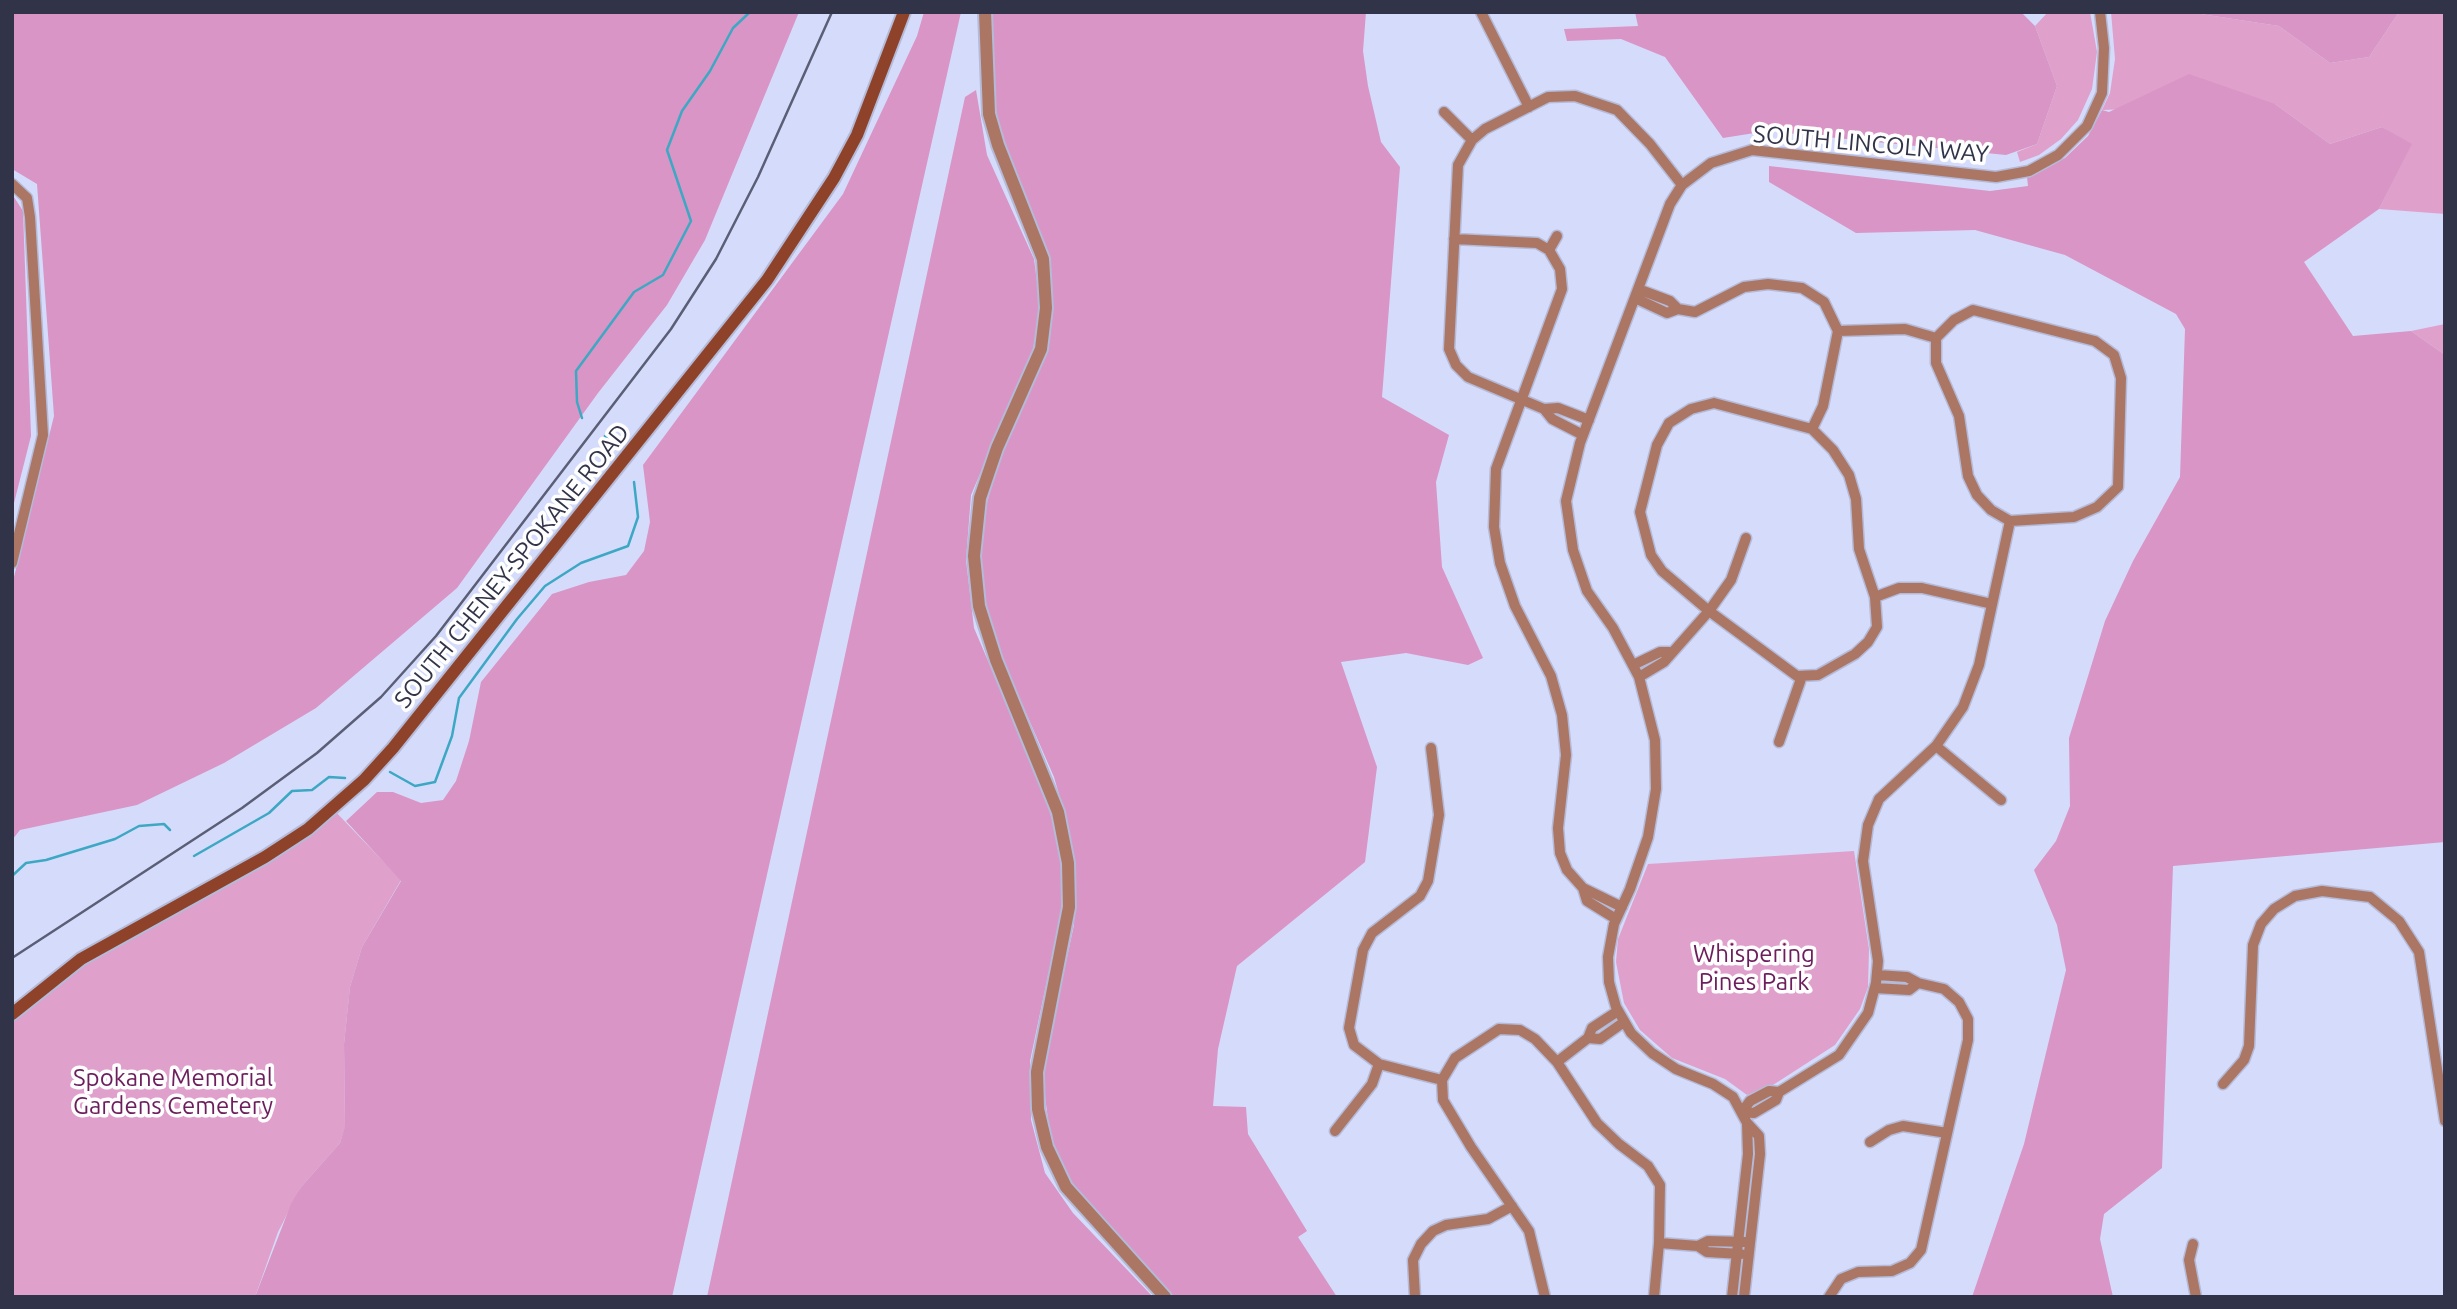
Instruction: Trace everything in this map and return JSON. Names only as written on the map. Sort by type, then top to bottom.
[{"type":"main road","name":"SOUTH CHENEY-SPOKANE ROAD","points":[[12,1014],[81,958],[265,857],[309,829],[364,780],[393,748],[767,280],[834,178],[857,135],[904,12]]},
{"type":"street","points":[[985,12],[989,114],[998,145],[1043,259],[1046,308],[1041,349],[997,448],[979,498],[974,556],[983,617],[996,660],[1058,812],[1069,863],[1069,907],[1037,1072],[1038,1109],[1047,1147],[1066,1187],[1165,1297]]},
{"type":"street","points":[[1481,12],[1530,107]]},
{"type":"street","name":"SOUTH LINCOLN WAY","points":[[1743,1254],[1751,1242],[1760,1154],[1759,1136],[1747,1123],[1733,1097],[1713,1084],[1676,1069],[1652,1053],[1631,1033],[1618,1011],[1609,982],[1608,957],[1616,919],[1648,837],[1656,789],[1655,740],[1639,677],[1613,628],[1587,591],[1573,550],[1566,501],[1583,435],[1670,204],[1682,185],[1711,163],[1752,150],[1996,177],[2029,171],[2058,155],[2087,126],[2102,93],[2105,48],[2101,12]]},
{"type":"street","points":[[1583,435],[1552,419],[1544,409],[1468,377],[1456,365],[1448,349],[1458,165],[1472,140],[1485,129],[1548,97],[1575,96],[1617,110],[1650,144],[1682,185]]},
{"type":"street","points":[[1444,112],[1472,140]]},
{"type":"street","points":[[12,184],[27,198],[30,217],[43,435],[12,563]]},
{"type":"street","points":[[1549,250],[1557,236]]},
{"type":"street","points":[[1454,239],[1537,243],[1549,250],[1560,269],[1562,289],[1496,468],[1494,527],[1500,563],[1515,606],[1551,676],[1562,715],[1566,755],[1565,784],[1558,828],[1560,853],[1567,870],[1583,888],[1622,907]]},
{"type":"street","points":[[1637,293],[1670,301],[1678,309],[1695,312],[1744,287],[1769,284],[1802,288],[1824,302],[1838,331],[1823,406],[1812,429]]},
{"type":"street","points":[[1973,310],[2095,341],[2114,355],[2121,378],[2118,487],[2097,508],[2074,517],[2010,521],[1991,510],[1977,495],[1968,476],[1959,416],[1936,363],[1937,338],[1954,320],[1973,310]]},
{"type":"street","points":[[1838,331],[1905,329],[1937,338]]},
{"type":"street","points":[[1714,403],[1812,429],[1833,450],[1849,475],[1856,499],[1859,549],[1875,597],[1877,627],[1868,642],[1818,676],[1797,676],[1709,611],[1662,571],[1651,555],[1644,533],[1640,512],[1657,444],[1668,423],[1692,409],[1714,403]]},
{"type":"street","points":[[1544,409],[1558,408],[1589,420]]},
{"type":"street","points":[[1742,1112],[1750,1101],[1769,1091],[1779,1092],[1839,1055],[1868,1013],[1875,988],[1878,961],[1863,861],[1868,825],[1879,799],[1936,746],[1963,707],[1979,664],[2010,521]]},
{"type":"street","points":[[1639,677],[1664,662],[1669,652],[1691,634],[1709,611],[1731,580],[1746,538]]},
{"type":"street","points":[[1875,597],[1899,589],[1922,588],[1992,604]]},
{"type":"street","points":[[1633,665],[1660,652],[1669,652]]},
{"type":"street","points":[[1779,742],[1802,676]]},
{"type":"street","points":[[1936,746],[2001,800]]},
{"type":"street","points":[[1431,748],[1438,815],[1428,881],[1420,896],[1373,933],[1363,950],[1351,1004],[1349,1028],[1354,1045],[1379,1064],[1442,1080]]},
{"type":"street","points":[[1583,888],[1587,901],[1616,919]]},
{"type":"street","points":[[2223,1084],[2240,1066],[2249,1045],[2253,945],[2261,924],[2274,909],[2295,896],[2322,891],[2370,897],[2399,921],[2419,952],[2445,1121]]},
{"type":"street","points":[[1829,1297],[1841,1279],[1858,1272],[1892,1271],[1910,1263],[1921,1250],[1968,1040],[1968,1019],[1959,1002],[1944,989],[1918,983],[1907,977],[1877,975]]},
{"type":"street","points":[[1875,988],[1909,990],[1918,983]]},
{"type":"street","points":[[1558,1062],[1588,1038],[1592,1028],[1618,1011]]},
{"type":"street","points":[[1588,1038],[1600,1039],[1624,1022]]},
{"type":"street","points":[[1545,1297],[1529,1231],[1443,1100],[1442,1080],[1455,1058],[1499,1029],[1520,1030],[1535,1039],[1558,1062],[1597,1123],[1648,1166],[1660,1185],[1659,1243],[1654,1297]]},
{"type":"street","points":[[1335,1131],[1372,1084],[1379,1064]]},
{"type":"street","points":[[1744,1297],[1743,1254],[1739,1241],[1748,1154],[1747,1123]]},
{"type":"street","points":[[1870,1142],[1889,1130],[1903,1126],[1947,1133]]},
{"type":"street","points":[[1415,1297],[1413,1260],[1421,1244],[1433,1231],[1447,1225],[1488,1219],[1512,1206]]},
{"type":"street","points":[[1698,1246],[1708,1241],[1751,1242]]},
{"type":"street","points":[[1659,1243],[1698,1246],[1707,1252],[1743,1254]]},
{"type":"street","points":[[2193,1244],[2189,1260],[2196,1297]]},
{"type":"street","points":[[1731,1297],[1743,1254]]},
{"type":"green space","points":[[2048,12],[2090,12],[2097,52],[2092,89],[2078,120],[2061,139],[2039,155],[2020,162],[2017,152],[2037,144],[2057,86],[2035,26]]},
{"type":"green space","points":[[2111,12],[2188,12],[2279,26],[2330,63],[2369,57],[2399,12],[2445,12],[2445,214],[2379,209],[2411,145],[2382,127],[2330,144],[2275,104],[2102,110],[2110,93],[2115,59]]},
{"type":"green space","points":[[2445,324],[2445,355],[2411,331]]},
{"type":"green space","name":"Spokane Memorial Gardens Cemetery","points":[[332,808],[401,880],[362,947],[350,987],[344,1044],[345,1127],[340,1143],[301,1187],[278,1232],[255,1297],[12,1297],[12,1014],[41,989],[198,894]]},
{"type":"green space","name":"Whispering Pines Park","points":[[1854,851],[1869,949],[1868,987],[1860,1009],[1835,1045],[1773,1085],[1747,1095],[1725,1079],[1672,1058],[1640,1030],[1624,1003],[1616,962],[1618,939],[1648,864]]},
{"type":"shaded area","points":[[12,12],[799,12],[705,240],[667,305],[598,393],[457,588],[316,708],[224,763],[137,805],[20,830],[12,840],[12,585],[54,416],[37,184],[12,169]]},
{"type":"shaded area","points":[[924,12],[961,12],[672,1297],[255,1297],[291,1204],[301,1187],[340,1143],[345,1126],[344,1044],[350,987],[362,947],[401,881],[346,821],[377,792],[393,792],[421,803],[443,800],[456,781],[469,741],[481,682],[552,594],[589,582],[626,575],[644,551],[650,522],[643,465],[843,194],[917,36]]},
{"type":"shaded area","points":[[990,12],[1366,12],[1363,51],[1368,86],[1381,142],[1400,167],[1382,397],[1449,435],[1436,482],[1442,567],[1483,658],[1468,665],[1406,653],[1341,662],[1377,767],[1365,862],[1237,966],[1218,1049],[1213,1106],[1246,1107],[1248,1134],[1307,1231],[1298,1237],[1337,1297],[1174,1297],[1069,1182],[1051,1143],[1042,1073],[1074,925],[1075,878],[1069,829],[1054,777],[988,626],[979,573],[983,516],[1001,455],[1042,361],[1051,309],[1046,258],[993,114]]},
{"type":"shaded area","points":[[1635,12],[2021,12],[2035,26],[2057,86],[2037,144],[2006,155],[1767,131],[1723,138],[1665,57],[1621,39],[1567,41],[1564,29],[1638,26]]},
{"type":"shaded area","points":[[2188,12],[2399,12],[2369,57],[2330,63],[2279,26]]},
{"type":"shaded area","points":[[2189,74],[2275,104],[2330,144],[2382,127],[2412,144],[2379,209],[2304,262],[2353,336],[2411,331],[2445,355],[2445,842],[2173,866],[2162,1168],[2104,1214],[2100,1239],[2113,1297],[1972,1297],[2024,1144],[2066,970],[2057,925],[2034,870],[2056,841],[2070,806],[2069,738],[2105,621],[2133,561],[2180,477],[2185,329],[2176,314],[2065,255],[1975,230],[1856,233],[1769,182],[1769,166],[1990,191],[2028,186],[2027,177],[2065,158],[2088,136],[2102,110],[2109,112]]},
{"type":"shaded area","points":[[976,90],[987,155],[1034,259],[1040,304],[1033,350],[971,495],[966,560],[974,628],[1045,795],[1061,851],[1062,909],[1030,1061],[1031,1120],[1045,1173],[1073,1213],[1153,1297],[707,1297],[965,97]]},
{"type":"shaded area","points":[[12,194],[23,211],[31,436],[12,511]]},
{"type":"waterway","points":[[582,418],[577,402],[576,371],[634,292],[663,275],[691,221],[667,150],[682,111],[710,71],[733,28],[750,12]]},
{"type":"waterway","points":[[605,436],[616,448]]},
{"type":"waterway","points":[[390,772],[415,786],[435,782],[452,736],[459,698],[517,619],[545,586],[581,563],[628,546],[638,517],[634,482]]},
{"type":"waterway","points":[[194,856],[269,813],[292,791],[312,790],[329,777],[345,778]]},
{"type":"waterway","points":[[12,876],[26,863],[46,860],[115,839],[139,826],[164,824],[170,830]]},
{"type":"railway","points":[[12,958],[242,808],[317,753],[381,697],[436,636],[671,329],[716,259],[758,177],[832,12]]}]
